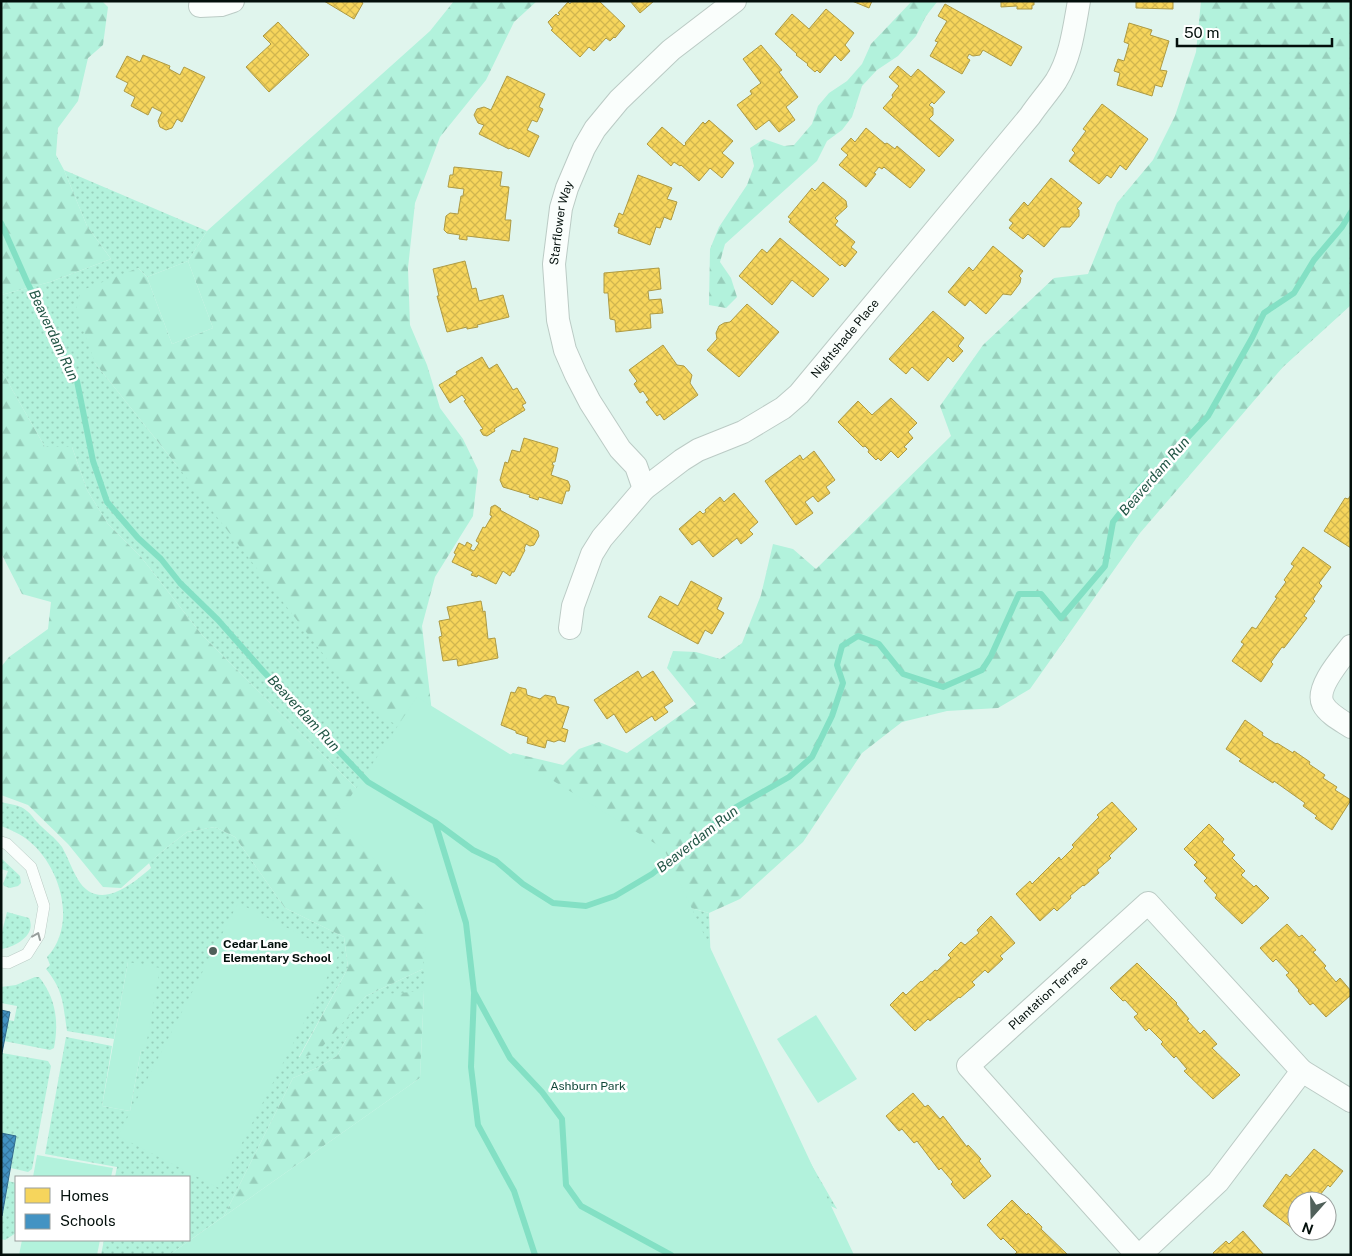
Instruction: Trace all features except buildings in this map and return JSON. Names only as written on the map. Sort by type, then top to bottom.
[{"type":"street","points":[[200,6],[222,5],[233,1]]},
{"type":"street","name":"Starflower Way","points":[[644,489],[636,466],[620,449],[590,402],[565,350],[558,320],[554,264],[561,208],[567,188],[584,148],[595,129],[620,100],[671,50],[735,1]]},
{"type":"street","name":"Nightshade Place","points":[[570,628],[573,606],[592,554],[602,538],[644,489],[698,450],[743,432],[783,408],[798,394],[1030,116],[1056,79],[1072,41],[1079,1]]},
{"type":"street","points":[[1351,646],[1323,686],[1321,697],[1324,705],[1330,712],[1351,727]]},
{"type":"street","name":"Plantation Terrace","points":[[1302,1071],[1218,1182],[1138,1255],[968,1066],[1148,903],[1302,1071],[1351,1101]]},
{"type":"lane","points":[[1,842],[7,844],[31,867],[44,906],[39,935],[27,954],[8,964],[1,962]]},
{"type":"green space","points":[[1,1],[102,1],[108,7],[103,45],[88,58],[78,101],[58,128],[56,155],[87,226],[111,259],[50,282],[1,295]]},
{"type":"green space","points":[[454,1],[537,1],[514,22],[486,80],[440,137],[415,203],[408,268],[410,325],[427,365],[440,408],[463,439],[478,470],[473,516],[435,577],[422,626],[433,721],[417,737],[376,713],[338,673],[95,363],[76,309],[80,291],[138,268],[147,277],[172,344],[213,328],[188,261],[207,231],[430,31]]},
{"type":"green space","points":[[912,1],[942,1],[937,2],[926,16],[916,36],[898,56],[877,70],[862,86],[852,117],[842,130],[827,141],[817,161],[725,244],[720,262],[731,278],[737,297],[726,308],[709,305],[710,249],[719,227],[747,185],[754,166],[750,148],[764,139],[784,146],[794,145],[812,124],[818,106],[829,93],[847,81],[862,64],[871,44]]},
{"type":"green space","points":[[1201,1],[1351,1],[1351,305],[1283,367],[1140,533],[1030,689],[998,708],[947,711],[902,722],[862,753],[803,842],[740,899],[709,913],[654,898],[483,773],[513,753],[563,765],[579,749],[599,742],[627,753],[696,704],[667,668],[673,651],[696,652],[720,659],[742,643],[761,595],[773,544],[793,549],[816,569],[951,436],[940,406],[983,345],[1054,278],[1088,274],[1117,203],[1153,160],[1175,116],[1196,52]]},
{"type":"green space","points":[[64,170],[207,231],[188,261],[147,277],[138,268],[95,363],[175,463],[417,737],[654,898],[709,913],[712,992],[837,1209],[779,1182],[424,991],[348,1036],[337,1056],[319,1067],[293,1078],[224,1216],[190,1240],[190,1176],[115,1176],[117,1167],[45,1154],[66,1037],[112,1046],[102,1106],[130,1111],[141,1050],[145,1051],[128,962],[114,1039],[67,1031],[60,991],[46,969],[50,965],[47,957],[56,944],[62,928],[61,896],[49,865],[40,852],[23,836],[1,826],[1,802],[22,807],[30,814],[59,843],[77,878],[85,888],[94,894],[114,893],[133,882],[151,868],[149,863],[187,832],[215,827],[235,837],[285,908],[344,937],[348,968],[299,1057],[317,1052],[366,996],[423,969],[372,804],[202,635],[141,557],[108,524],[87,490],[72,447],[45,447],[1,370],[1,295],[50,282],[111,259],[87,226]]},
{"type":"green space","points":[[188,261],[213,328],[172,344],[147,277]]},
{"type":"green space","points":[[1,370],[45,447],[72,447],[87,490],[108,524],[141,557],[202,635],[372,804],[426,910],[423,969],[366,996],[317,1053],[299,1058],[348,968],[344,937],[285,908],[235,837],[215,827],[187,832],[121,888],[103,887],[68,844],[28,805],[1,795],[1,667],[9,657],[48,629],[51,602],[22,594],[1,553]]},
{"type":"green space","name":"Ashburn Park","points":[[417,697],[664,849],[854,1255],[169,1255],[420,1078],[426,910],[335,820]]},
{"type":"green space","points":[[1,858],[20,876],[21,883],[18,886],[10,888],[4,886],[8,871],[1,869]]},
{"type":"green space","points":[[238,903],[339,954],[219,1188],[118,1136]]},
{"type":"green space","points":[[7,912],[29,918],[31,924],[30,930],[23,939],[12,946],[1,949],[1,936]]},
{"type":"green space","points":[[128,962],[160,968],[145,1051],[141,1050],[130,1111],[102,1106]]},
{"type":"green space","points":[[39,977],[45,985],[55,1011],[54,1048],[50,1050],[4,1041],[8,1020],[14,1021],[17,1006],[1,1003],[1,987],[16,985]]},
{"type":"green space","points":[[424,991],[420,1078],[190,1240],[224,1216],[293,1078],[319,1067],[337,1056],[348,1036],[366,1012],[386,994]]},
{"type":"green space","points":[[816,1015],[857,1079],[818,1103],[777,1039]]},
{"type":"green space","points":[[2,1053],[48,1061],[51,1066],[32,1169],[28,1172],[11,1168],[16,1136],[1,1133]]},
{"type":"green space","points":[[37,1155],[113,1168],[111,1176],[33,1176]]},
{"type":"green space","points":[[8,1181],[15,1183],[15,1234],[5,1240],[1,1239],[1,1216]]},
{"type":"green space","points":[[22,1241],[100,1241],[97,1255],[19,1255]]},
{"type":"green space","points":[[104,1241],[189,1241],[169,1255],[101,1255]]},
{"type":"waterway","name":"Beaverdam Run","points":[[1,223],[28,284],[77,381],[93,461],[107,502],[138,538],[161,559],[180,583],[218,620],[263,671],[368,782],[435,822],[473,850],[496,861],[523,884],[553,903],[586,906],[615,896],[652,874],[731,810],[789,777],[812,757],[832,716],[843,683],[837,665],[842,646],[858,636],[879,644],[903,674],[943,687],[982,670],[991,656],[1019,594],[1041,594],[1061,618],[1105,566],[1113,522],[1138,490],[1208,416],[1264,313],[1294,293],[1314,260],[1342,227],[1351,212]]},
{"type":"waterway","points":[[435,822],[466,923],[474,992],[510,1058],[542,1092],[562,1119],[566,1185],[581,1206],[671,1255]]},
{"type":"waterway","points":[[474,994],[471,1067],[478,1125],[514,1191],[535,1255]]},
{"type":"place","name":"Cedar Lane Elementary School","points":[[213,951]]}]
